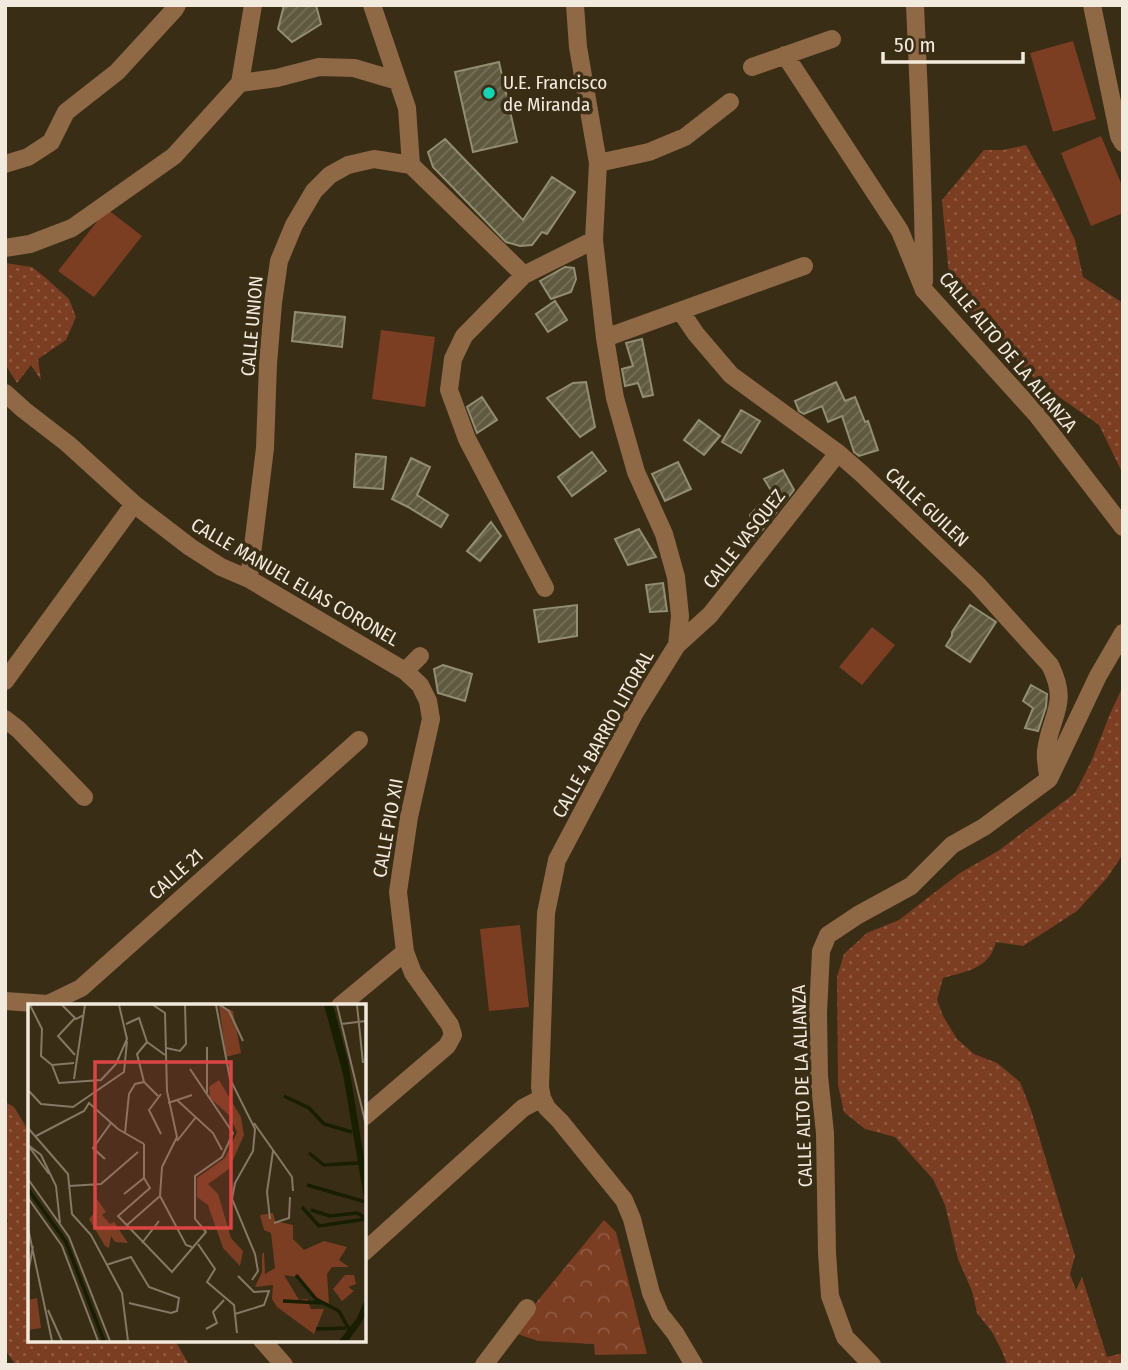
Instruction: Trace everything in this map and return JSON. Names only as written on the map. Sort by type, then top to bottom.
[{"type":"street","points":[[5,164],[28,157],[51,142],[66,113],[117,72],[177,5]]},
{"type":"street","points":[[5,248],[30,244],[72,228],[174,156],[240,83],[253,5]]},
{"type":"street","points":[[372,5],[407,108],[411,165],[524,275]]},
{"type":"street","name":"CALLE 4 BARRIO LITORAL","points":[[542,1098],[540,1087],[546,913],[557,860],[634,714],[677,645],[680,616],[676,577],[664,534],[636,472],[615,398],[594,240],[598,163],[578,47],[575,5]]},
{"type":"street","points":[[915,5],[924,211],[924,290]]},
{"type":"street","points":[[1092,5],[1119,136],[1123,143]]},
{"type":"street","points":[[752,66],[832,39]]},
{"type":"street","name":"CALLE ALTO DE LA ALIANZA","points":[[785,55],[900,231],[924,290],[1037,415],[1123,527]]},
{"type":"street","points":[[240,83],[277,78],[319,67],[354,68],[398,81]]},
{"type":"street","points":[[598,163],[649,152],[685,137],[730,102]]},
{"type":"street","name":"CALLE UNION","points":[[249,579],[265,448],[268,364],[279,261],[294,225],[314,191],[330,175],[348,164],[374,159],[411,165]]},
{"type":"street","points":[[545,588],[467,439],[449,390],[453,359],[464,336],[524,275],[594,240]]},
{"type":"street","points":[[605,338],[804,266]]},
{"type":"street","name":"CALLE GUILEN","points":[[681,312],[696,334],[731,374],[838,453],[977,584],[1050,665],[1057,680],[1059,702],[1046,751],[1049,779]]},
{"type":"street","name":"CALLE MANUEL ELIAS CORONEL","points":[[5,393],[68,444],[134,504],[200,554],[249,579],[405,671]]},
{"type":"street","name":"CALLE VASQUEZ","points":[[677,645],[710,615],[838,453]]},
{"type":"street","points":[[5,681],[134,504]]},
{"type":"street","name":"CALLE ALTO DE LA ALIANZA","points":[[872,1365],[845,1337],[830,1296],[825,1133],[819,1076],[821,951],[828,934],[911,887],[952,845],[984,827],[1049,779],[1098,676],[1123,633]]},
{"type":"street","points":[[405,671],[419,656]]},
{"type":"street","name":"CALLE PIO XII","points":[[366,1116],[447,1046],[453,1035],[450,1025],[413,973],[405,952],[398,892],[410,817],[431,719],[428,701],[420,685],[405,671]]},
{"type":"street","points":[[5,719],[84,797]]},
{"type":"street","name":"CALLE 21","points":[[5,1001],[48,1004],[81,988],[359,740]]},
{"type":"street","points":[[342,1004],[405,952]]},
{"type":"street","points":[[366,1250],[523,1108],[542,1098],[547,1108],[624,1200],[632,1219],[651,1293],[660,1314],[694,1365]]},
{"type":"street","points":[[484,1365],[527,1308]]},
{"type":"street","points":[[266,1342],[284,1365]]},
{"type":"green space","points":[[1073,41],[1096,119],[1053,132],[1030,53]]},
{"type":"green space","points":[[1101,136],[1123,188],[1123,213],[1091,226],[1061,153]]},
{"type":"green space","points":[[1026,145],[1075,240],[1083,277],[1123,303],[1123,474],[1099,425],[1038,382],[951,297],[942,200],[984,150],[1003,150]]},
{"type":"green space","points":[[107,209],[142,236],[94,297],[58,271]]},
{"type":"green space","points":[[5,263],[32,267],[69,299],[76,317],[66,340],[38,359],[41,380],[31,365],[17,383],[5,364]]},
{"type":"green space","points":[[381,330],[435,337],[425,407],[372,399]]},
{"type":"green space","points":[[872,627],[895,645],[862,685],[839,667]]},
{"type":"green space","points":[[1123,686],[1123,854],[1107,878],[1077,911],[1023,946],[996,942],[988,958],[976,968],[943,978],[937,1000],[957,1039],[974,1054],[997,1063],[1020,1082],[1075,1256],[1070,1274],[1076,1290],[1082,1277],[1107,1357],[1123,1353],[1123,1365],[1007,1365],[992,1332],[977,1313],[972,1291],[958,1259],[945,1205],[933,1179],[895,1137],[865,1129],[844,1112],[838,1085],[837,977],[844,954],[867,933],[899,920],[960,873],[998,851],[1075,793]]},
{"type":"green space","points":[[520,925],[529,1007],[489,1011],[480,929]]},
{"type":"green space","points":[[5,1102],[14,1107],[28,1130],[28,1342],[176,1342],[189,1365],[16,1365],[5,1350],[5,1230],[8,1220],[5,1218]]},
{"type":"green space","points":[[604,1220],[616,1232],[647,1354],[595,1355],[594,1344],[538,1341],[512,1332]]},
{"type":"building","points":[[284,5],[316,5],[321,24],[292,42],[278,29]]},
{"type":"building","points":[[499,62],[517,142],[473,152],[455,72]]},
{"type":"building","points":[[445,139],[523,220],[552,177],[575,192],[547,234],[542,232],[532,245],[520,246],[506,242],[433,167],[428,152]]},
{"type":"building","points":[[565,267],[574,268],[576,279],[571,292],[551,299],[540,281]]},
{"type":"building","points":[[555,301],[567,320],[548,332],[536,314]]},
{"type":"building","points":[[295,312],[345,317],[342,347],[292,341]]},
{"type":"building","points":[[642,339],[653,395],[643,397],[638,383],[625,386],[622,369],[633,366],[626,343]]},
{"type":"building","points":[[586,382],[595,427],[580,437],[547,398],[573,383]]},
{"type":"building","points":[[836,382],[845,401],[855,397],[865,422],[868,421],[878,450],[859,456],[854,452],[842,416],[828,422],[822,406],[804,414],[799,411],[795,401]]},
{"type":"building","points":[[482,397],[497,420],[477,433],[467,407]]},
{"type":"building","points":[[741,410],[760,421],[741,453],[722,442]]},
{"type":"building","points":[[699,420],[720,436],[704,455],[684,440]]},
{"type":"building","points":[[592,452],[606,471],[572,496],[558,477]]},
{"type":"building","points":[[356,454],[386,457],[383,489],[354,487]]},
{"type":"building","points":[[411,458],[430,467],[417,495],[448,515],[441,527],[392,499]]},
{"type":"building","points":[[678,462],[691,489],[665,501],[652,474]]},
{"type":"building","points":[[783,470],[794,490],[755,539],[750,515],[772,492],[764,479]]},
{"type":"building","points":[[491,522],[501,536],[480,561],[467,551]]},
{"type":"building","points":[[639,529],[656,557],[628,565],[615,539]]},
{"type":"building","points":[[663,583],[667,611],[650,612],[646,585]]},
{"type":"building","points":[[577,605],[577,636],[539,642],[534,610]]},
{"type":"building","points":[[970,605],[996,622],[970,662],[946,646]]},
{"type":"building","points":[[443,665],[472,674],[465,701],[438,693],[434,669]]},
{"type":"building","points":[[1031,685],[1047,694],[1046,707],[1038,731],[1025,728],[1033,708],[1023,701]]},
{"type":"place","name":"U.E. Francisco de Miranda","points":[[489,93]]}]
